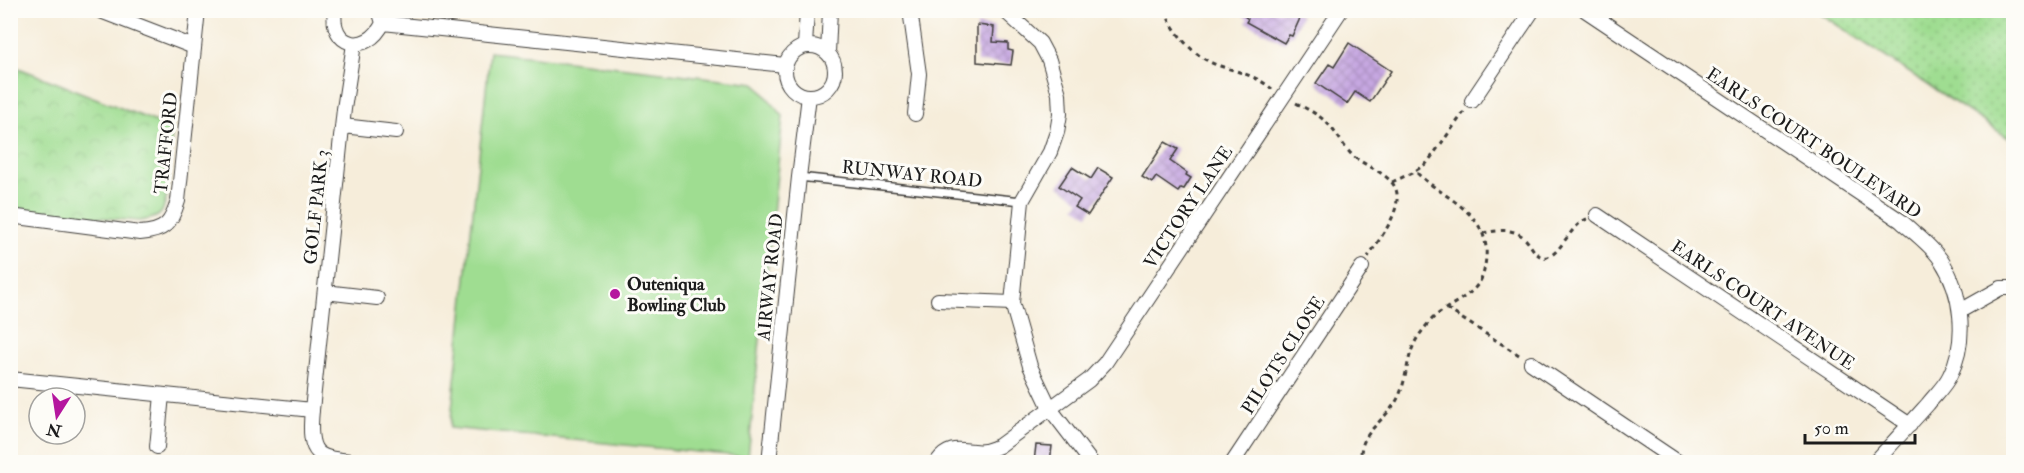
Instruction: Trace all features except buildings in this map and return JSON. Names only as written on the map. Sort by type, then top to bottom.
[{"type":"street","points":[[98,10],[194,46]]},
{"type":"street","name":"TRAFFORD","points":[[10,216],[140,233],[154,232],[165,226],[173,216],[178,201],[198,10]]},
{"type":"street","points":[[335,10],[333,20],[338,33],[345,41],[354,44],[363,44],[378,34],[381,17],[785,65]]},
{"type":"street","points":[[805,46],[807,10]]},
{"type":"street","points":[[828,53],[830,10]]},
{"type":"street","points":[[910,10],[919,74],[915,114]]},
{"type":"street","points":[[1004,10],[1040,43],[1049,60],[1059,93],[1057,132],[1050,152],[1022,201],[1012,303],[1030,366],[1050,410],[1091,462]]},
{"type":"street","name":"VICTORY LANE","points":[[937,462],[948,451],[958,449],[984,451],[999,446],[1089,380],[1105,363],[1341,10]]},
{"type":"street","points":[[1472,101],[1533,10]]},
{"type":"street","name":"EARLS COURT BOULEVARD","points":[[1585,10],[1901,221],[1941,259],[1955,289],[1959,311],[1960,336],[1957,357],[1950,376],[1910,425],[1875,462]]},
{"type":"street","name":"GOLF PARK 3","points":[[354,44],[309,433],[315,451],[327,459],[363,462]]},
{"type":"street","points":[[805,46],[818,46],[828,53],[834,63],[835,75],[831,86],[821,94],[809,96],[801,94],[793,90],[788,83],[785,65],[793,52],[805,46]]},
{"type":"street","name":"AIRWAY ROAD","points":[[769,462],[809,96]]},
{"type":"street","name":"GOLF PARK 3","points":[[343,126],[396,132]]},
{"type":"street","name":"EARLS COURT AVENUE","points":[[1597,215],[1910,425]]},
{"type":"street","name":"PILOTS CLOSE","points":[[1233,462],[1362,267]]},
{"type":"street","points":[[1959,311],[2001,288],[2013,288]]},
{"type":"street","name":"GOLF PARK 3","points":[[325,292],[377,298]]},
{"type":"street","points":[[938,300],[1012,303]]},
{"type":"street","points":[[1531,363],[1678,462]]},
{"type":"street","points":[[10,379],[312,410]]},
{"type":"street","points":[[157,447],[162,395]]},
{"type":"lane","name":"RUNWAY ROAD","points":[[799,177],[1022,201]]},
{"type":"path","points":[[1164,10],[1190,49],[1217,66],[1261,79],[1282,97],[1315,113],[1327,123],[1352,155],[1392,182],[1397,193],[1391,219],[1362,267]]},
{"type":"path","points":[[1392,182],[1427,163],[1472,101]]},
{"type":"path","points":[[1362,462],[1362,445],[1367,434],[1395,404],[1404,384],[1408,361],[1418,336],[1436,315],[1479,283],[1485,269],[1483,233],[1479,225],[1451,197],[1426,182],[1415,171]]},
{"type":"path","points":[[1483,233],[1509,231],[1523,237],[1532,250],[1542,257],[1548,257],[1556,252],[1578,222],[1597,215]]},
{"type":"path","points":[[1446,309],[1531,363]]},
{"type":"green space","points":[[1816,11],[2013,11],[2013,141]]},
{"type":"green space","name":"Outeniqua Bowling Club","points":[[490,52],[755,83],[783,116],[748,457],[450,428]]},
{"type":"green space","points":[[11,65],[172,128],[168,186],[164,207],[159,215],[139,221],[11,210]]},
{"type":"place","name":"Outeniqua Bowling Club","points":[[615,294]]}]
